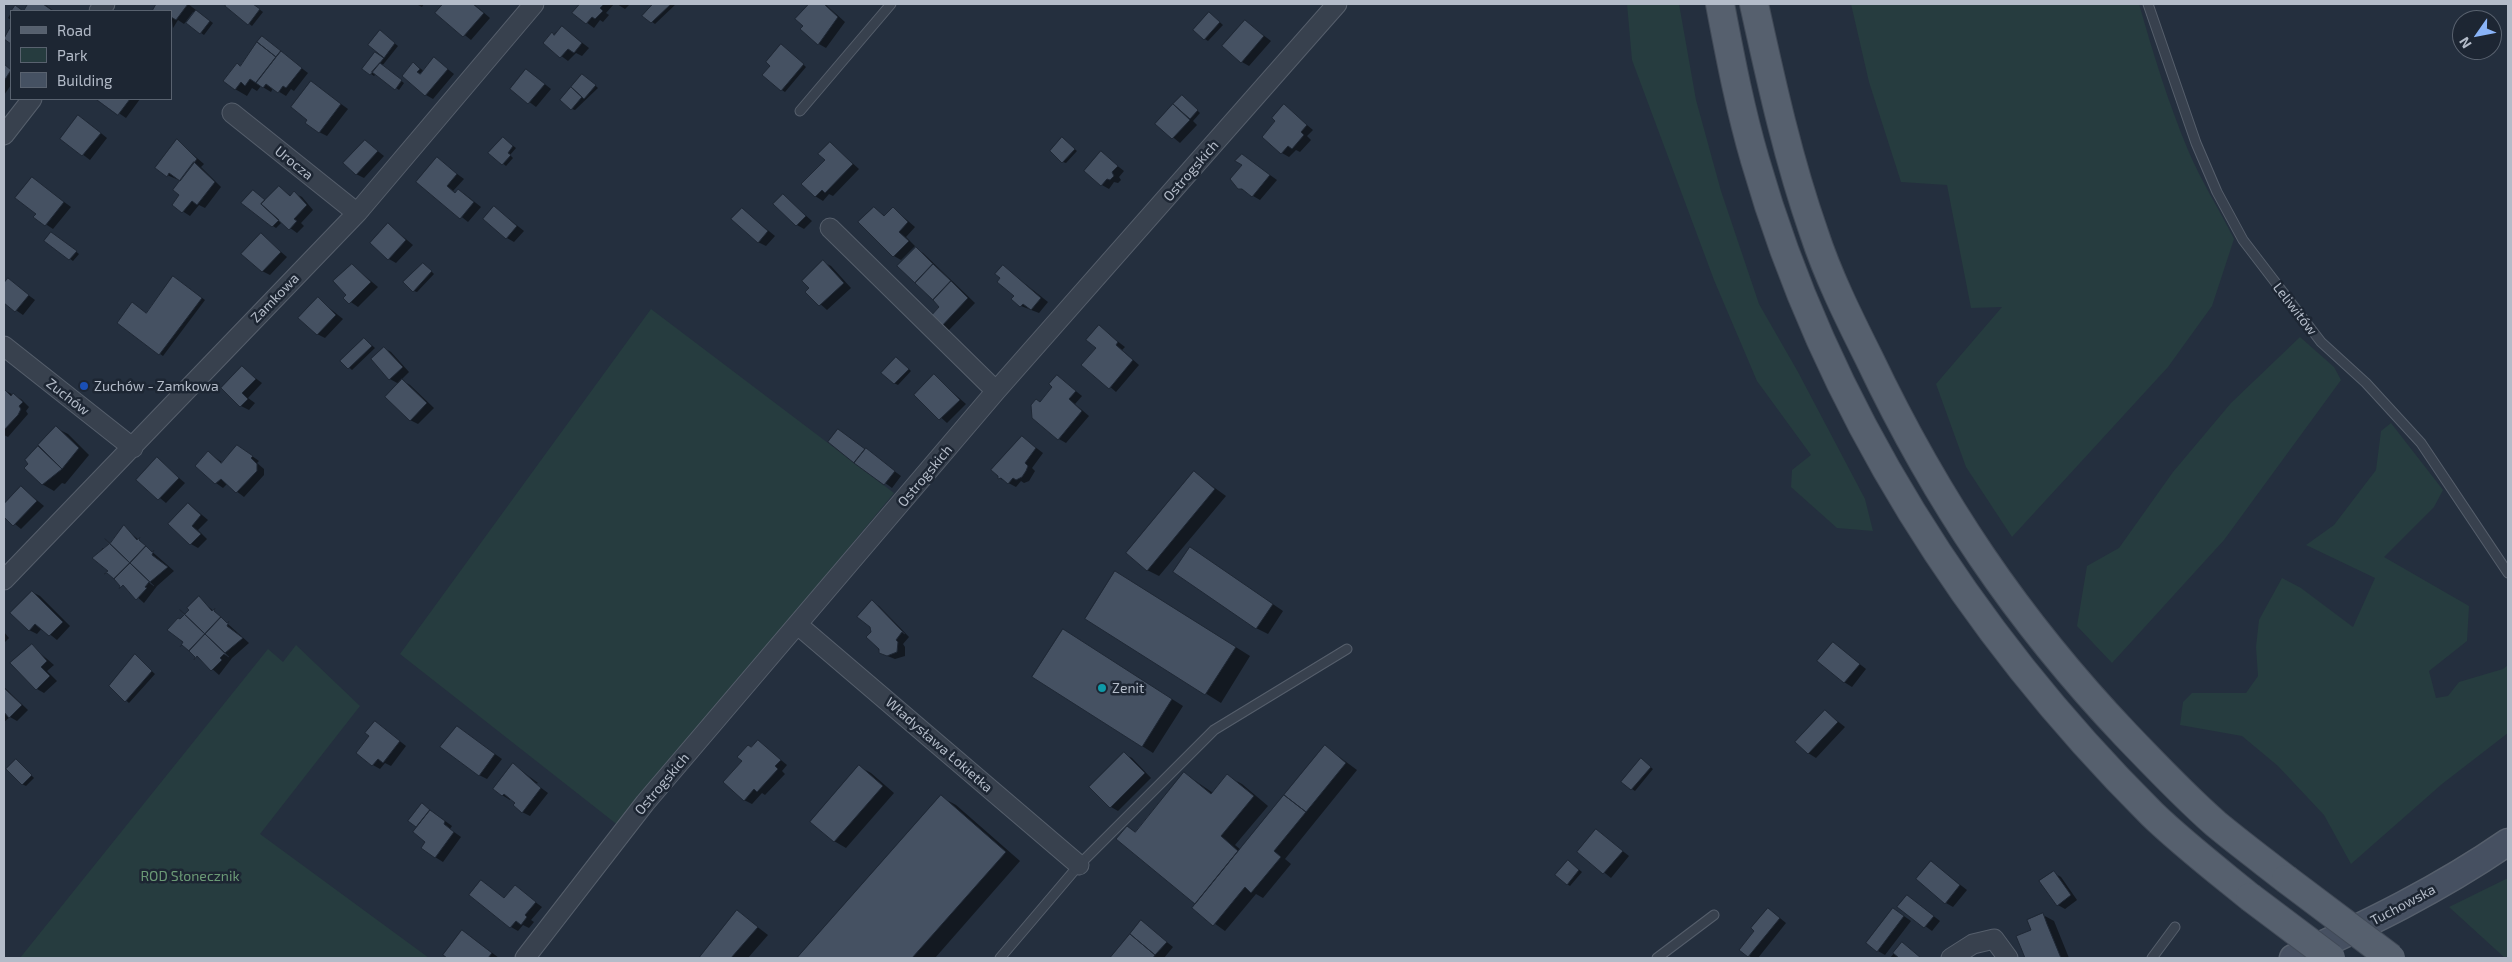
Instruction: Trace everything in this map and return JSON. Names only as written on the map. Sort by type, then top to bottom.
[{"type":"main road","points":[[1720,4],[1738,96],[1755,161],[1807,310],[1840,381],[1909,509],[1944,564],[2040,693],[2154,815],[2250,897],[2332,958]]},
{"type":"main road","points":[[1754,4],[1776,104],[1814,234],[1855,329],[1898,420],[1952,514],[1996,580],[2045,644],[2104,712],[2154,765],[2215,823],[2391,958]]},
{"type":"main road","name":"Tuchowska","points":[[2293,958],[2396,910],[2481,861],[2508,842]]},
{"type":"street","name":"Zamkowa","points":[[4,580],[357,214],[534,4]]},
{"type":"street","name":"Ostrogskich","points":[[525,958],[646,803],[996,391],[1337,4]]},
{"type":"street","points":[[4,135],[31,100]]},
{"type":"street","name":"Urocza","points":[[232,113],[357,214]]},
{"type":"street","points":[[830,228],[996,391]]},
{"type":"street","name":"Zuchów","points":[[4,346],[133,448]]},
{"type":"street","name":"Władysława Łokietka","points":[[798,625],[1079,866]]},
{"type":"street","points":[[1951,958],[1973,944],[1994,939],[2008,958]]},
{"type":"lane","points":[[800,111],[891,4]]},
{"type":"lane","name":"Leliwitów","points":[[2148,4],[2196,143],[2217,192],[2243,240],[2322,342],[2366,383],[2421,443],[2508,573]]},
{"type":"lane","points":[[1000,958],[1079,866],[1214,730],[1347,649]]},
{"type":"lane","points":[[1657,958],[1714,915]]},
{"type":"lane","points":[[2152,958],[2175,927]]},
{"type":"green space","points":[[1627,4],[1679,4],[1696,100],[1721,191],[1759,304],[1798,372],[1865,499],[1873,531],[1837,528],[1791,487],[1792,470],[1811,455],[1757,381],[1714,280],[1632,60]]},
{"type":"green space","points":[[1851,4],[2139,4],[2161,77],[2188,150],[2234,239],[2212,306],[2168,367],[2012,537],[1966,467],[1936,384],[2002,307],[1971,308],[1947,185],[1901,182],[1869,82]]},
{"type":"green space","points":[[651,309],[894,493],[619,826],[400,654]]},
{"type":"green space","points":[[2300,337],[2334,367],[2341,380],[2224,540],[2112,663],[2077,626],[2087,566],[2119,548],[2173,472],[2231,403]]},
{"type":"green space","points":[[2391,423],[2443,490],[2434,507],[2384,557],[2469,606],[2467,641],[2429,671],[2436,698],[2448,696],[2459,682],[2503,669],[2508,665],[2508,733],[2442,784],[2351,864],[2324,815],[2278,766],[2242,736],[2180,725],[2183,702],[2192,693],[2246,693],[2258,676],[2256,647],[2259,620],[2282,578],[2301,588],[2353,627],[2375,578],[2306,545],[2334,525],[2376,470],[2381,431]]},
{"type":"green space","name":"ROD Słonecznik","points":[[296,645],[360,706],[260,834],[429,958],[20,958],[268,649],[283,662]]},
{"type":"green space","points":[[2508,878],[2508,958],[2505,958],[2449,907]]},
{"type":"building","points":[[28,4],[43,4],[52,10],[24,10]]},
{"type":"building","points":[[156,4],[188,4],[176,20],[172,18],[172,10],[153,10]]},
{"type":"building","points":[[227,4],[253,4],[260,9],[248,25],[225,6]]},
{"type":"building","points":[[443,4],[473,4],[484,13],[463,37],[435,13]]},
{"type":"building","points":[[580,4],[604,4],[600,8],[603,11],[595,19],[592,17],[586,24],[572,13]]},
{"type":"building","points":[[653,4],[671,4],[651,23],[642,16]]},
{"type":"building","points":[[809,4],[824,4],[838,17],[818,45],[800,29],[803,26],[795,19]]},
{"type":"building","points":[[15,5],[22,10],[12,10]]},
{"type":"building","points":[[196,10],[210,21],[200,34],[186,23]]},
{"type":"building","points":[[1209,12],[1220,22],[1204,40],[1193,30]]},
{"type":"building","points":[[1245,20],[1264,36],[1241,63],[1222,46]]},
{"type":"building","points":[[562,26],[582,43],[574,53],[568,49],[560,58],[543,43],[552,32],[554,35]]},
{"type":"building","points":[[10,28],[10,43],[4,39]]},
{"type":"building","points":[[380,30],[395,43],[384,58],[368,45]]},
{"type":"building","points":[[262,36],[281,51],[276,57],[257,42]]},
{"type":"building","points":[[257,42],[276,57],[256,83],[250,79],[245,86],[241,82],[235,90],[223,81],[237,63],[240,66]]},
{"type":"building","points":[[781,44],[804,64],[781,91],[762,75],[770,66],[766,62]]},
{"type":"building","points":[[281,51],[302,68],[286,88],[283,86],[278,93],[266,84],[263,88],[256,83]]},
{"type":"building","points":[[375,52],[384,58],[370,75],[362,69]]},
{"type":"building","points":[[434,57],[448,69],[425,96],[402,76],[413,62],[420,69],[417,72],[420,74]]},
{"type":"building","points":[[380,63],[402,80],[395,90],[372,72]]},
{"type":"building","points":[[4,64],[10,69],[10,72],[4,81]]},
{"type":"building","points":[[526,69],[545,84],[528,104],[510,89]]},
{"type":"building","points":[[582,74],[596,85],[584,99],[571,87]]},
{"type":"building","points":[[311,81],[341,104],[319,133],[305,123],[307,120],[291,107]]},
{"type":"building","points":[[571,87],[582,97],[571,110],[560,100]]},
{"type":"building","points":[[1182,95],[1198,110],[1190,119],[1173,104]]},
{"type":"building","points":[[97,100],[129,100],[118,115]]},
{"type":"building","points":[[1173,104],[1190,120],[1172,139],[1155,124]]},
{"type":"building","points":[[1284,104],[1307,125],[1301,132],[1304,135],[1292,149],[1288,146],[1281,154],[1262,137],[1275,121],[1272,118]]},
{"type":"building","points":[[78,115],[101,133],[82,156],[60,139]]},
{"type":"building","points":[[503,137],[513,146],[508,153],[511,155],[502,165],[488,153]]},
{"type":"building","points":[[1062,137],[1075,149],[1062,163],[1050,151]]},
{"type":"building","points":[[177,139],[197,159],[180,181],[169,173],[167,177],[155,168]]},
{"type":"building","points":[[365,140],[378,151],[356,175],[343,163]]},
{"type":"building","points":[[830,142],[853,164],[825,193],[822,190],[815,197],[801,184],[825,160],[818,154]]},
{"type":"building","points":[[1101,151],[1118,166],[1112,172],[1114,176],[1110,180],[1107,179],[1101,186],[1084,171]]},
{"type":"building","points":[[1242,154],[1270,175],[1252,197],[1242,189],[1238,189],[1230,179],[1242,165],[1235,161]]},
{"type":"building","points":[[437,157],[457,174],[447,186],[455,193],[458,189],[474,202],[460,219],[416,182]]},
{"type":"building","points":[[194,162],[215,182],[197,205],[192,201],[182,213],[172,205],[179,195],[173,190]]},
{"type":"building","points":[[32,177],[64,202],[45,226],[33,217],[36,214],[15,198]]},
{"type":"building","points":[[279,186],[290,196],[294,191],[307,205],[294,219],[297,221],[289,230],[261,204]]},
{"type":"building","points":[[253,190],[265,200],[261,204],[279,220],[272,227],[241,203]]},
{"type":"building","points":[[783,194],[806,216],[796,226],[773,204]]},
{"type":"building","points":[[494,206],[517,226],[506,239],[483,219]]},
{"type":"building","points":[[874,207],[884,216],[893,207],[908,222],[899,232],[909,241],[893,257],[858,222]]},
{"type":"building","points":[[742,208],[768,231],[758,243],[731,219]]},
{"type":"building","points":[[388,223],[406,240],[388,260],[370,243]]},
{"type":"building","points":[[51,232],[77,251],[69,260],[44,241]]},
{"type":"building","points":[[261,233],[281,252],[262,272],[241,254]]},
{"type":"building","points":[[916,247],[933,264],[915,283],[897,266]]},
{"type":"building","points":[[823,260],[844,283],[819,306],[805,292],[809,288],[802,281]]},
{"type":"building","points":[[423,263],[432,271],[413,292],[403,282]]},
{"type":"building","points":[[352,264],[371,282],[349,304],[343,298],[346,295],[333,281]]},
{"type":"building","points":[[933,264],[951,281],[933,300],[915,283]]},
{"type":"building","points":[[1003,265],[1041,298],[1031,310],[1023,304],[1020,307],[1011,299],[1014,296],[997,282],[1000,278],[995,274]]},
{"type":"building","points":[[173,276],[202,298],[159,355],[117,323],[132,302],[146,313]]},
{"type":"building","points":[[8,278],[29,295],[15,312],[4,303],[4,283]]},
{"type":"building","points":[[951,281],[968,298],[940,328],[929,318],[939,307],[933,300]]},
{"type":"building","points":[[318,297],[336,315],[317,335],[298,318]]},
{"type":"building","points":[[1099,325],[1118,342],[1116,345],[1133,360],[1109,389],[1081,365],[1096,348],[1086,340]]},
{"type":"building","points":[[364,338],[372,346],[348,369],[340,361]]},
{"type":"building","points":[[384,347],[403,367],[389,380],[371,359]]},
{"type":"building","points":[[896,357],[909,369],[894,384],[881,373]]},
{"type":"building","points":[[242,366],[256,379],[242,393],[248,399],[240,407],[221,388]]},
{"type":"building","points":[[934,374],[960,400],[939,420],[914,395]]},
{"type":"building","points":[[1057,375],[1076,391],[1069,399],[1082,411],[1058,440],[1032,418],[1031,405],[1036,399],[1040,402],[1052,387],[1049,384]]},
{"type":"building","points":[[402,379],[427,403],[410,421],[385,397]]},
{"type":"building","points":[[4,389],[11,396],[13,393],[23,402],[19,406],[21,409],[18,415],[4,430]]},
{"type":"building","points":[[56,426],[79,448],[62,469],[38,445]]},
{"type":"building","points":[[838,429],[865,449],[854,463],[828,442]]},
{"type":"building","points":[[1022,436],[1036,448],[1025,463],[1028,466],[1022,477],[1016,480],[1013,478],[1008,484],[1001,478],[998,479],[998,476],[991,470]]},
{"type":"building","points":[[237,445],[253,456],[251,458],[257,464],[257,471],[236,493],[221,479],[215,484],[195,466],[208,451],[221,463]]},
{"type":"building","points":[[38,446],[62,469],[42,485],[24,468],[28,464],[25,460]]},
{"type":"building","points":[[866,448],[895,471],[884,485],[854,463]]},
{"type":"building","points":[[157,457],[179,478],[158,500],[136,480]]},
{"type":"building","points":[[1194,471],[1215,489],[1147,571],[1126,553]]},
{"type":"building","points":[[21,486],[37,501],[13,526],[4,517],[4,504]]},
{"type":"building","points":[[188,503],[201,515],[192,526],[201,534],[190,545],[168,524]]},
{"type":"building","points":[[124,525],[137,540],[140,537],[139,540],[146,546],[130,563],[105,539],[110,543]]},
{"type":"building","points":[[105,539],[130,563],[114,579],[107,573],[104,574],[108,571],[92,558],[109,544]]},
{"type":"building","points":[[146,546],[152,552],[154,550],[152,555],[168,567],[150,582],[154,586],[130,563]]},
{"type":"building","points":[[1190,547],[1273,604],[1256,629],[1173,572]]},
{"type":"building","points":[[130,563],[154,586],[149,582],[145,587],[147,588],[136,600],[123,585],[119,589],[120,586],[114,579]]},
{"type":"building","points":[[1115,571],[1236,647],[1205,695],[1085,619]]},
{"type":"building","points":[[32,591],[63,622],[49,636],[35,624],[29,631],[10,613]]},
{"type":"building","points":[[199,596],[212,611],[215,608],[214,611],[221,617],[205,634],[180,610],[185,614],[189,610],[187,608]]},
{"type":"building","points":[[872,600],[905,634],[902,632],[896,640],[898,642],[897,652],[887,656],[879,653],[879,649],[866,637],[871,632],[870,627],[857,617]]},
{"type":"building","points":[[180,610],[205,634],[189,651],[182,645],[180,647],[183,642],[167,630],[178,618],[180,619],[184,615]]},
{"type":"building","points":[[221,617],[227,623],[229,621],[227,626],[243,638],[225,653],[229,657],[205,634]]},
{"type":"building","name":"Zenit","points":[[1063,629],[1172,699],[1142,747],[1032,677]]},
{"type":"building","points":[[205,634],[229,657],[224,654],[220,658],[222,660],[211,671],[197,656],[194,660],[195,657],[189,651]]},
{"type":"building","points":[[1833,642],[1860,664],[1844,683],[1817,661]]},
{"type":"building","points":[[32,644],[47,661],[41,667],[50,676],[36,690],[10,663]]},
{"type":"building","points":[[135,654],[152,671],[125,702],[109,686]]},
{"type":"building","points":[[4,688],[22,705],[9,718],[4,712]]},
{"type":"building","points":[[1825,710],[1838,722],[1808,754],[1795,742]]},
{"type":"building","points":[[375,721],[400,741],[383,763],[378,759],[372,766],[356,753],[369,736],[365,733]]},
{"type":"building","points":[[457,726],[495,754],[479,776],[440,747]]},
{"type":"building","points":[[758,740],[781,760],[775,766],[778,769],[757,792],[754,789],[744,801],[723,782],[742,761],[737,757],[748,745],[751,747]]},
{"type":"building","points":[[1325,745],[1346,763],[1306,812],[1284,795]]},
{"type":"building","points":[[1124,752],[1145,773],[1110,808],[1089,787]]},
{"type":"building","points":[[1641,758],[1651,767],[1631,790],[1621,782]]},
{"type":"building","points":[[16,759],[32,775],[22,785],[6,769]]},
{"type":"building","points":[[513,763],[541,788],[522,813],[513,805],[515,803],[504,794],[502,796],[493,789]]},
{"type":"building","points":[[859,765],[883,786],[834,842],[810,822]]},
{"type":"building","points":[[1184,772],[1211,794],[1227,774],[1254,796],[1221,836],[1238,851],[1195,904],[1116,839],[1127,826],[1135,832]]},
{"type":"building","points":[[941,795],[1006,852],[912,958],[797,958]]},
{"type":"building","points":[[1284,795],[1306,812],[1274,851],[1281,857],[1251,893],[1245,887],[1213,926],[1192,908]]},
{"type":"building","points":[[422,803],[430,810],[416,827],[408,821]]},
{"type":"building","points":[[430,810],[445,821],[444,824],[454,832],[435,858],[421,848],[425,842],[413,832]]},
{"type":"building","points":[[1596,829],[1623,851],[1603,874],[1577,852]]},
{"type":"building","points":[[1568,860],[1579,870],[1567,885],[1555,875]]},
{"type":"building","points":[[1931,861],[1960,885],[1945,904],[1916,879]]},
{"type":"building","points":[[2054,871],[2071,895],[2057,906],[2039,881]]},
{"type":"building","points":[[481,880],[504,898],[515,885],[536,902],[525,915],[527,917],[521,925],[516,921],[510,928],[469,895]]},
{"type":"building","points":[[1907,895],[1934,916],[1924,928],[1897,907]]},
{"type":"building","points":[[1768,908],[1780,918],[1748,957],[1739,950],[1754,931],[1751,928]]},
{"type":"building","points":[[1893,908],[1904,916],[1877,952],[1866,943]]},
{"type":"building","points":[[737,910],[758,927],[731,958],[699,958]]},
{"type":"building","points":[[2043,913],[2061,958],[2025,958],[2016,936],[2031,930],[2027,920]]},
{"type":"building","points":[[1141,920],[1167,942],[1155,955],[1130,934]]},
{"type":"building","points":[[462,930],[492,953],[488,958],[447,958],[443,955]]},
{"type":"building","points":[[1130,934],[1155,955],[1153,958],[1110,958]]},
{"type":"building","points":[[1902,942],[1921,958],[1899,958],[1893,953]]},
{"type":"place","name":"Zuchów - Zamkowa","points":[[84,386]]},
{"type":"place","name":"Zenit","points":[[1102,688]]}]
